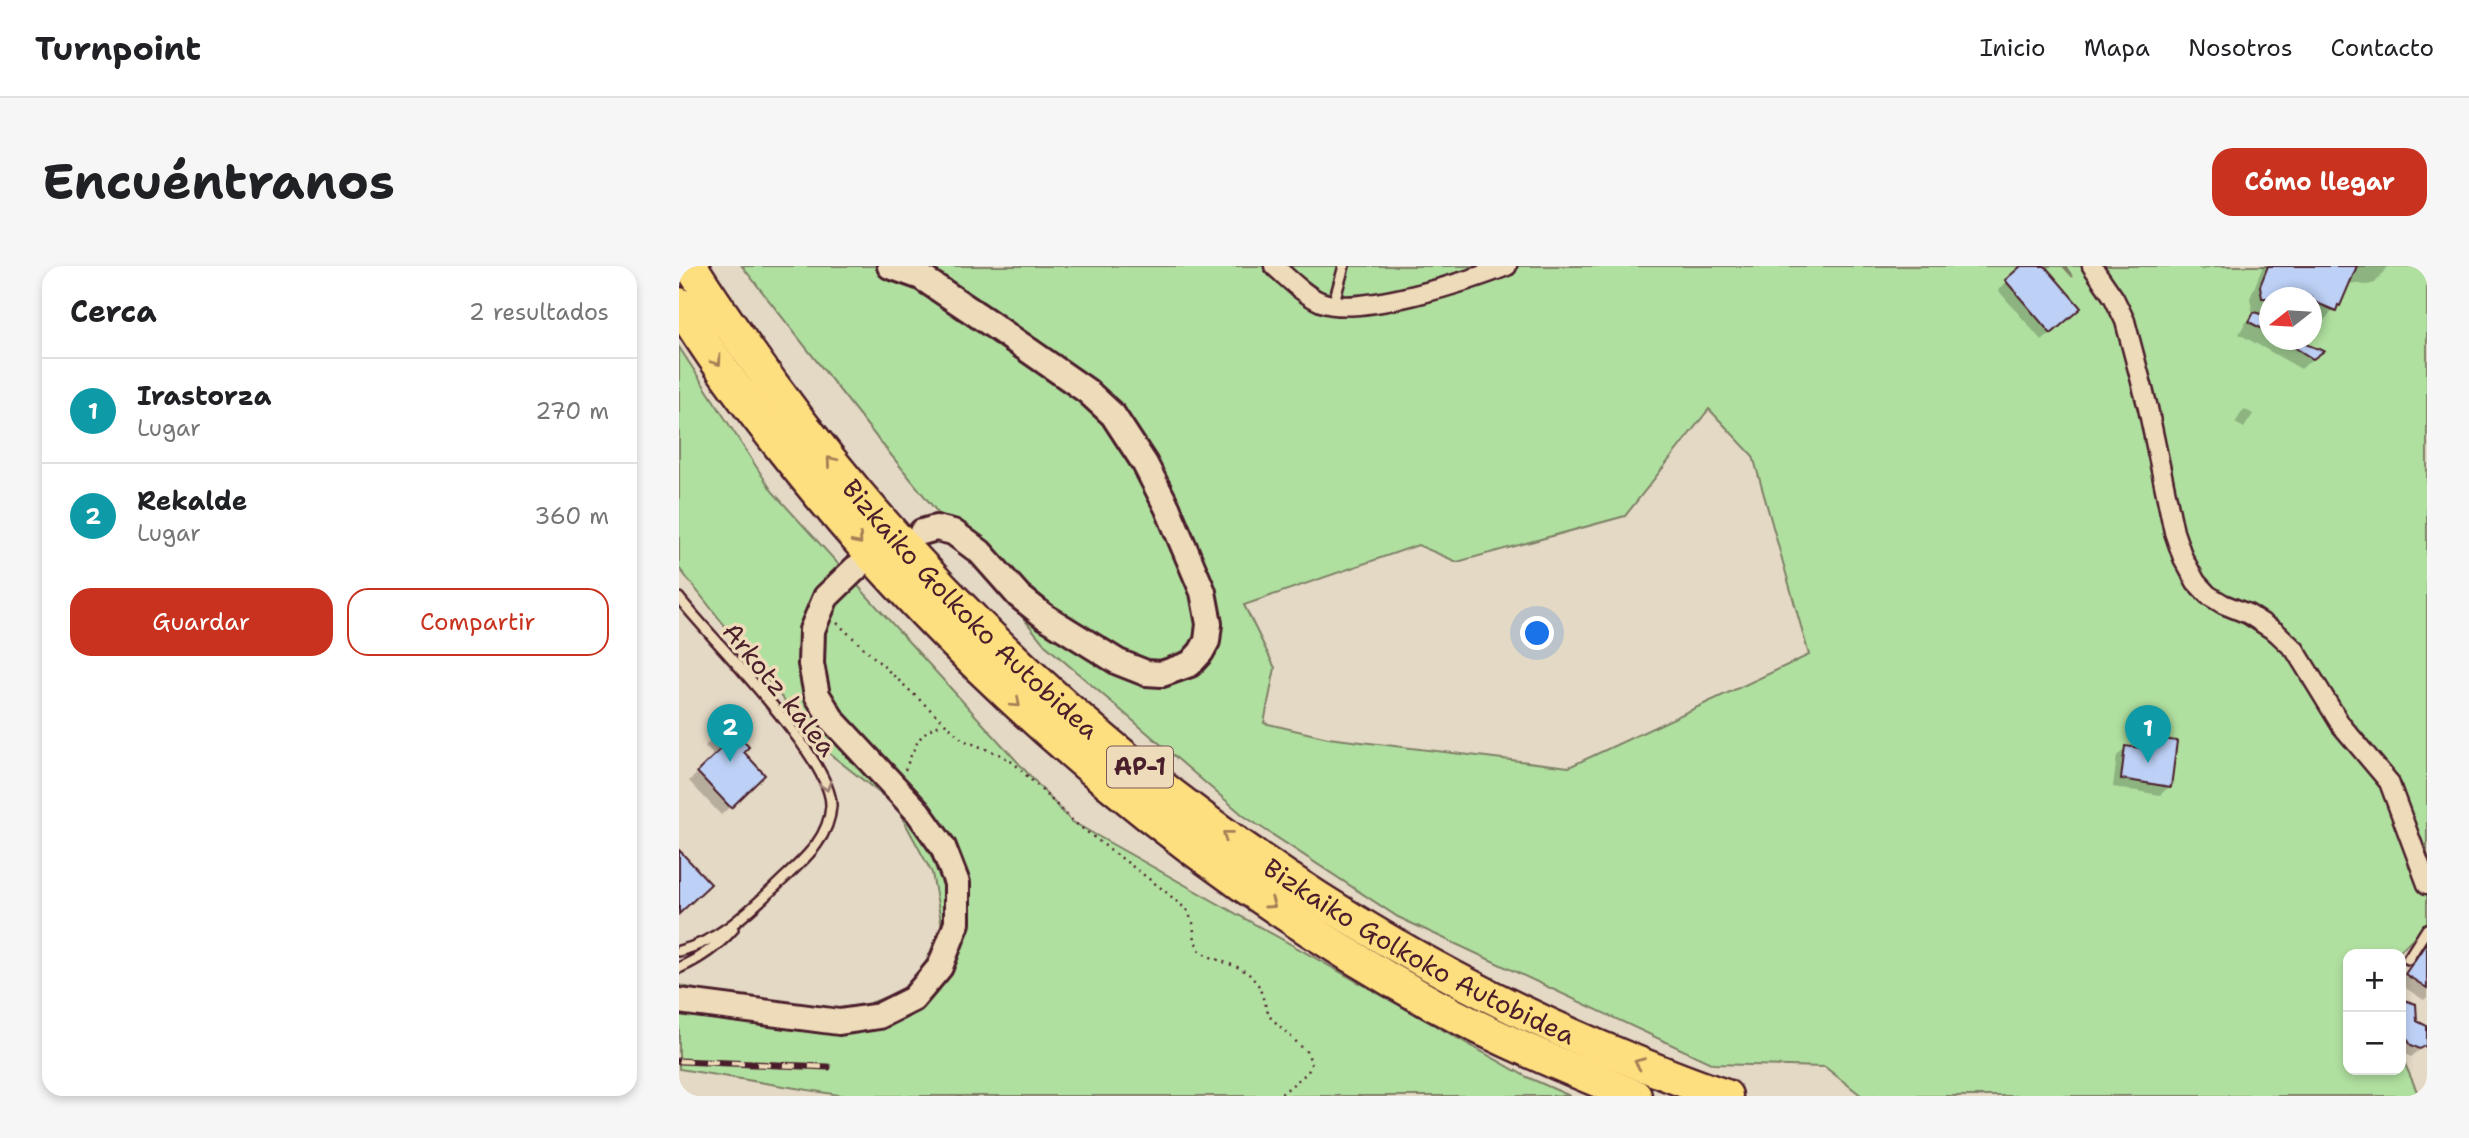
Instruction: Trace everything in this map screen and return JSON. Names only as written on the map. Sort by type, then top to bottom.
[{"type":"highway","name":"Bizkaiko Golkoko Autobidea","points":[[691,266],[814,442],[883,523],[1016,661],[1081,721],[1239,844],[1362,925],[1444,973],[1542,1022],[1638,1063],[1726,1096]]},
{"type":"highway","name":"Bizkaiko Golkoko Autobidea","points":[[679,304],[699,337],[776,441],[856,538],[915,605],[1063,746],[1207,859],[1352,958],[1436,1006],[1635,1096]]},
{"type":"street","points":[[890,266],[921,277],[977,314],[1087,391],[1113,415],[1145,464],[1203,592],[1209,624],[1207,641],[1190,664],[1162,674],[1146,673],[1118,662],[1044,616],[1019,596],[980,552],[953,532],[936,528],[922,533]]},
{"type":"street","points":[[1274,266],[1308,295],[1333,305],[1381,301],[1443,287],[1507,266]]},
{"type":"street","points":[[2092,266],[2114,298],[2125,321],[2148,408],[2174,532],[2183,558],[2196,582],[2208,595],[2248,614],[2276,632],[2295,650],[2341,725],[2389,782],[2427,884]]},
{"type":"street","points":[[679,1001],[839,1021],[880,1016],[913,999],[940,967],[957,923],[957,883],[943,847],[918,811],[833,720],[817,695],[811,664],[812,630],[826,597],[856,568]]},
{"type":"lane","points":[[1333,305],[1344,266]]},
{"type":"lane","name":"Arkotz kalea","points":[[679,598],[790,727],[817,764],[826,782],[831,805],[820,842],[743,916],[714,937],[679,951]]},
{"type":"lane","points":[[679,968],[701,958],[722,942],[743,916]]},
{"type":"lane","points":[[2409,959],[2427,929]]},
{"type":"path","points":[[817,618],[825,618],[837,624],[968,743],[1001,755],[1015,764],[1075,823],[1187,910],[1200,951],[1250,975],[1259,986],[1269,1016],[1303,1047],[1311,1059],[1308,1072],[1279,1096]]},
{"type":"path","points":[[889,780],[898,778],[905,771],[923,733],[930,727],[946,724]]},
{"type":"green space","points":[[742,266],[2063,266],[2073,277],[2065,266],[2427,266],[2427,924],[2402,949],[2343,949],[2343,1075],[2406,1075],[2406,1066],[2419,1096],[1862,1096],[1825,1067],[1713,1064],[1398,917],[1244,816],[1045,645]],"holes":[[[1709,409],[1753,456],[1809,655],[1569,767],[1328,738],[1264,723],[1275,668],[1244,605],[1418,545],[1457,562],[1625,516]]]},
{"type":"green space","points":[[679,347],[772,491],[1071,821],[1527,1077],[1570,1096],[845,1096],[679,1069],[679,985],[722,996],[843,1014],[916,985],[942,926],[932,873],[896,806],[821,747],[679,568]]},
{"type":"building","points":[[2021,266],[2045,266],[2081,308],[2051,334],[2005,280]]},
{"type":"building","points":[[2268,266],[2357,266],[2336,311],[2322,305],[2322,287],[2260,286]]},
{"type":"building","points":[[2254,312],[2259,314],[2259,327],[2249,322]]},
{"type":"building","points":[[2299,350],[2324,351],[2313,359]]},
{"type":"building","points":[[726,722],[749,747],[744,752],[765,775],[731,808],[697,772],[723,747],[712,736]]},
{"type":"building","points":[[2142,736],[2177,741],[2171,787],[2121,779],[2125,746],[2141,748]]},
{"type":"building","points":[[679,850],[711,884],[679,914]]},
{"type":"building","points":[[2427,942],[2427,988],[2406,973]]},
{"type":"building","points":[[2406,1001],[2416,1004],[2417,1021],[2427,1026],[2427,1045],[2420,1049],[2411,1045],[2406,1038]]},
{"type":"railway","points":[[679,1061],[828,1067]]},
{"type":"place","name":"Rekalde","points":[[730,762]]},
{"type":"place","name":"Irastorza","points":[[2148,763]]}]
